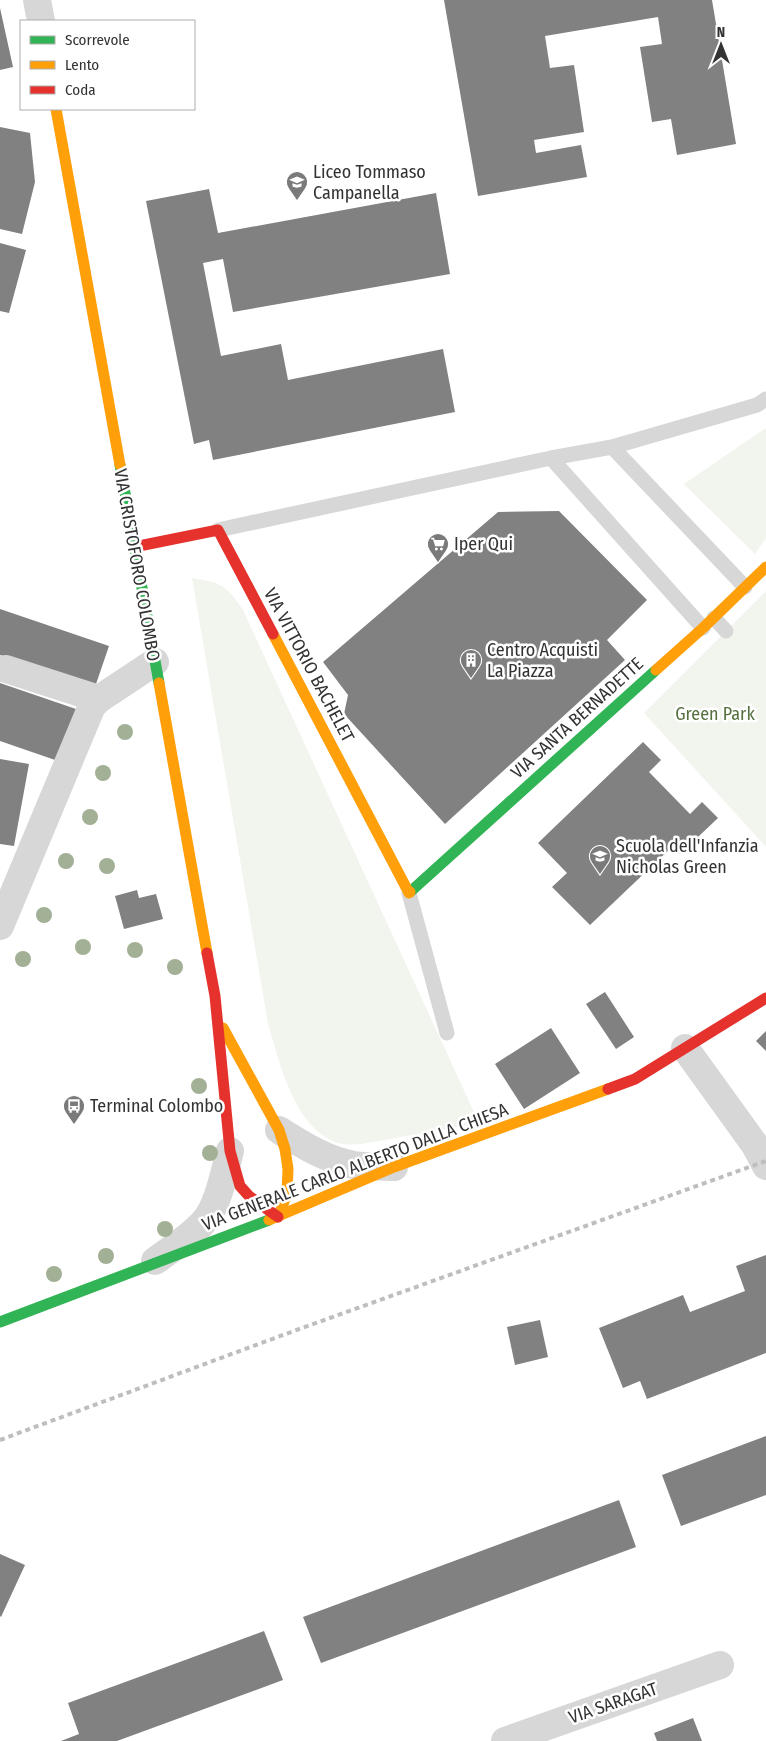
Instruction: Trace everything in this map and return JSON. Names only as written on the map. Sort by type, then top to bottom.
[{"type":"street","points":[[37,0],[40,20]]},
{"type":"street","name":"VIA CRISTOFORO COLOMBO","points":[[56,110],[218,1021],[230,1151],[240,1186],[249,1196],[278,1217],[287,1194],[288,1177],[285,1149],[280,1130],[218,1021]]},
{"type":"street","points":[[134,547],[218,530]]},
{"type":"street","name":"VIA VITTORIO BACHELET","points":[[218,530],[409,893]]},
{"type":"street","name":"VIA SANTA BERNADETTE","points":[[409,893],[709,623],[766,567]]},
{"type":"street","points":[[0,926],[92,706],[99,699],[154,662]]},
{"type":"street","points":[[6,669],[99,699]]},
{"type":"street","name":"VIA GENERALE CARLO ALBERTO DALLA CHIESA","points":[[0,1322],[278,1217],[394,1167],[635,1079],[766,998]]},
{"type":"street","points":[[685,1048],[755,1145],[766,1166]]},
{"type":"street","name":"VIA CRISTOFORO COLOMBO","points":[[280,1130],[315,1152],[334,1160],[355,1165],[394,1167]]},
{"type":"street","name":"VIA CRISTOFORO COLOMBO","points":[[148,1267],[208,1217],[216,1200],[230,1151]]},
{"type":"street","name":"VIA SARAGAT","points":[[505,1741],[720,1665]]},
{"type":"lane","points":[[218,530],[550,458],[612,447],[758,405],[766,399]]},
{"type":"lane","points":[[612,447],[745,587]]},
{"type":"lane","points":[[550,458],[709,623],[726,631]]},
{"type":"lane","points":[[409,893],[447,1033]]},
{"type":"green space","points":[[766,428],[766,538],[755,554],[684,484]]},
{"type":"green space","points":[[192,578],[222,586],[232,595],[243,610],[479,1123],[362,1144],[342,1144],[326,1137],[312,1126],[292,1094],[284,1076],[268,1024]]},
{"type":"green space","name":"Green Park","points":[[766,591],[766,847],[644,713]]},
{"type":"building","points":[[444,0],[712,0],[736,144],[677,155],[671,119],[652,122],[640,47],[662,44],[658,17],[545,36],[550,68],[574,65],[584,132],[534,140],[536,153],[581,145],[587,177],[478,196]]},
{"type":"building","points":[[0,8],[13,67],[0,70]]},
{"type":"building","points":[[0,127],[30,133],[35,182],[22,234],[0,229]]},
{"type":"building","points":[[209,189],[218,233],[436,193],[450,274],[233,312],[223,259],[203,263],[221,356],[281,344],[288,380],[443,349],[455,412],[213,460],[209,440],[194,444],[146,201]]},
{"type":"building","points":[[0,243],[26,250],[9,313],[0,311]]},
{"type":"building","name":"Centro Acquisti La Piazza","points":[[559,511],[647,600],[607,640],[625,660],[445,824],[344,714],[348,695],[323,662],[498,512]]},
{"type":"building","points":[[0,609],[109,646],[95,687],[0,655]]},
{"type":"building","points":[[0,683],[76,709],[58,761],[0,741]]},
{"type":"building","points":[[643,742],[661,760],[649,772],[690,814],[702,802],[718,818],[680,854],[673,846],[590,925],[552,887],[567,873],[538,843]]},
{"type":"building","points":[[0,759],[29,764],[14,846],[0,844]]},
{"type":"building","points":[[137,890],[139,898],[156,894],[163,919],[124,929],[115,896]]},
{"type":"building","points":[[605,992],[634,1037],[616,1049],[586,1004]]},
{"type":"building","points":[[551,1028],[580,1073],[524,1109],[495,1064]]},
{"type":"building","points":[[766,1031],[766,1051],[756,1041]]},
{"type":"building","points":[[766,1255],[766,1353],[647,1399],[640,1381],[623,1388],[599,1328],[683,1295],[690,1312],[745,1291],[736,1266]]},
{"type":"building","points":[[540,1320],[548,1357],[515,1365],[507,1327]]},
{"type":"building","points":[[766,1436],[766,1495],[681,1526],[662,1475]]},
{"type":"building","points":[[619,1500],[636,1547],[321,1663],[303,1617]]},
{"type":"building","points":[[0,1554],[25,1565],[1,1617],[0,1616]]},
{"type":"building","points":[[264,1631],[283,1680],[117,1741],[61,1741],[79,1734],[68,1703]]},
{"type":"building","points":[[693,1718],[702,1741],[657,1741],[654,1733]]},
{"type":"railway","points":[[0,1440],[291,1332],[766,1161]]},
{"type":"traffic: fast","points":[[120,465],[159,683]]},
{"type":"traffic: fast","points":[[410,892],[656,670]]},
{"type":"traffic: fast","points":[[0,1322],[269,1220]]},
{"type":"traffic: slow","points":[[56,110],[120,465]]},
{"type":"traffic: slow","points":[[656,670],[766,567]]},
{"type":"traffic: slow","points":[[273,634],[410,892]]},
{"type":"traffic: slow","points":[[159,683],[207,953]]},
{"type":"traffic: slow","points":[[223,1028],[279,1130],[285,1149],[288,1169],[287,1194],[278,1217]]},
{"type":"traffic: slow","points":[[269,1220],[394,1167],[608,1089]]},
{"type":"traffic: jam","points":[[134,547],[218,530],[273,634]]},
{"type":"traffic: jam","points":[[207,953],[215,996],[230,1151],[240,1186],[249,1196],[278,1217]]},
{"type":"traffic: jam","points":[[608,1089],[635,1079],[766,998]]},
{"type":"place","name":"Liceo Tommaso Campanella","points":[[297,201]]},
{"type":"place","name":"Iper Qui","points":[[438,563]]},
{"type":"place","name":"Centro Acquisti La Piazza","points":[[471,679]]},
{"type":"place","name":"Scuola dell'Infanzia Nicholas Green","points":[[600,875]]},
{"type":"place","name":"Terminal Colombo","points":[[74,1125]]}]
